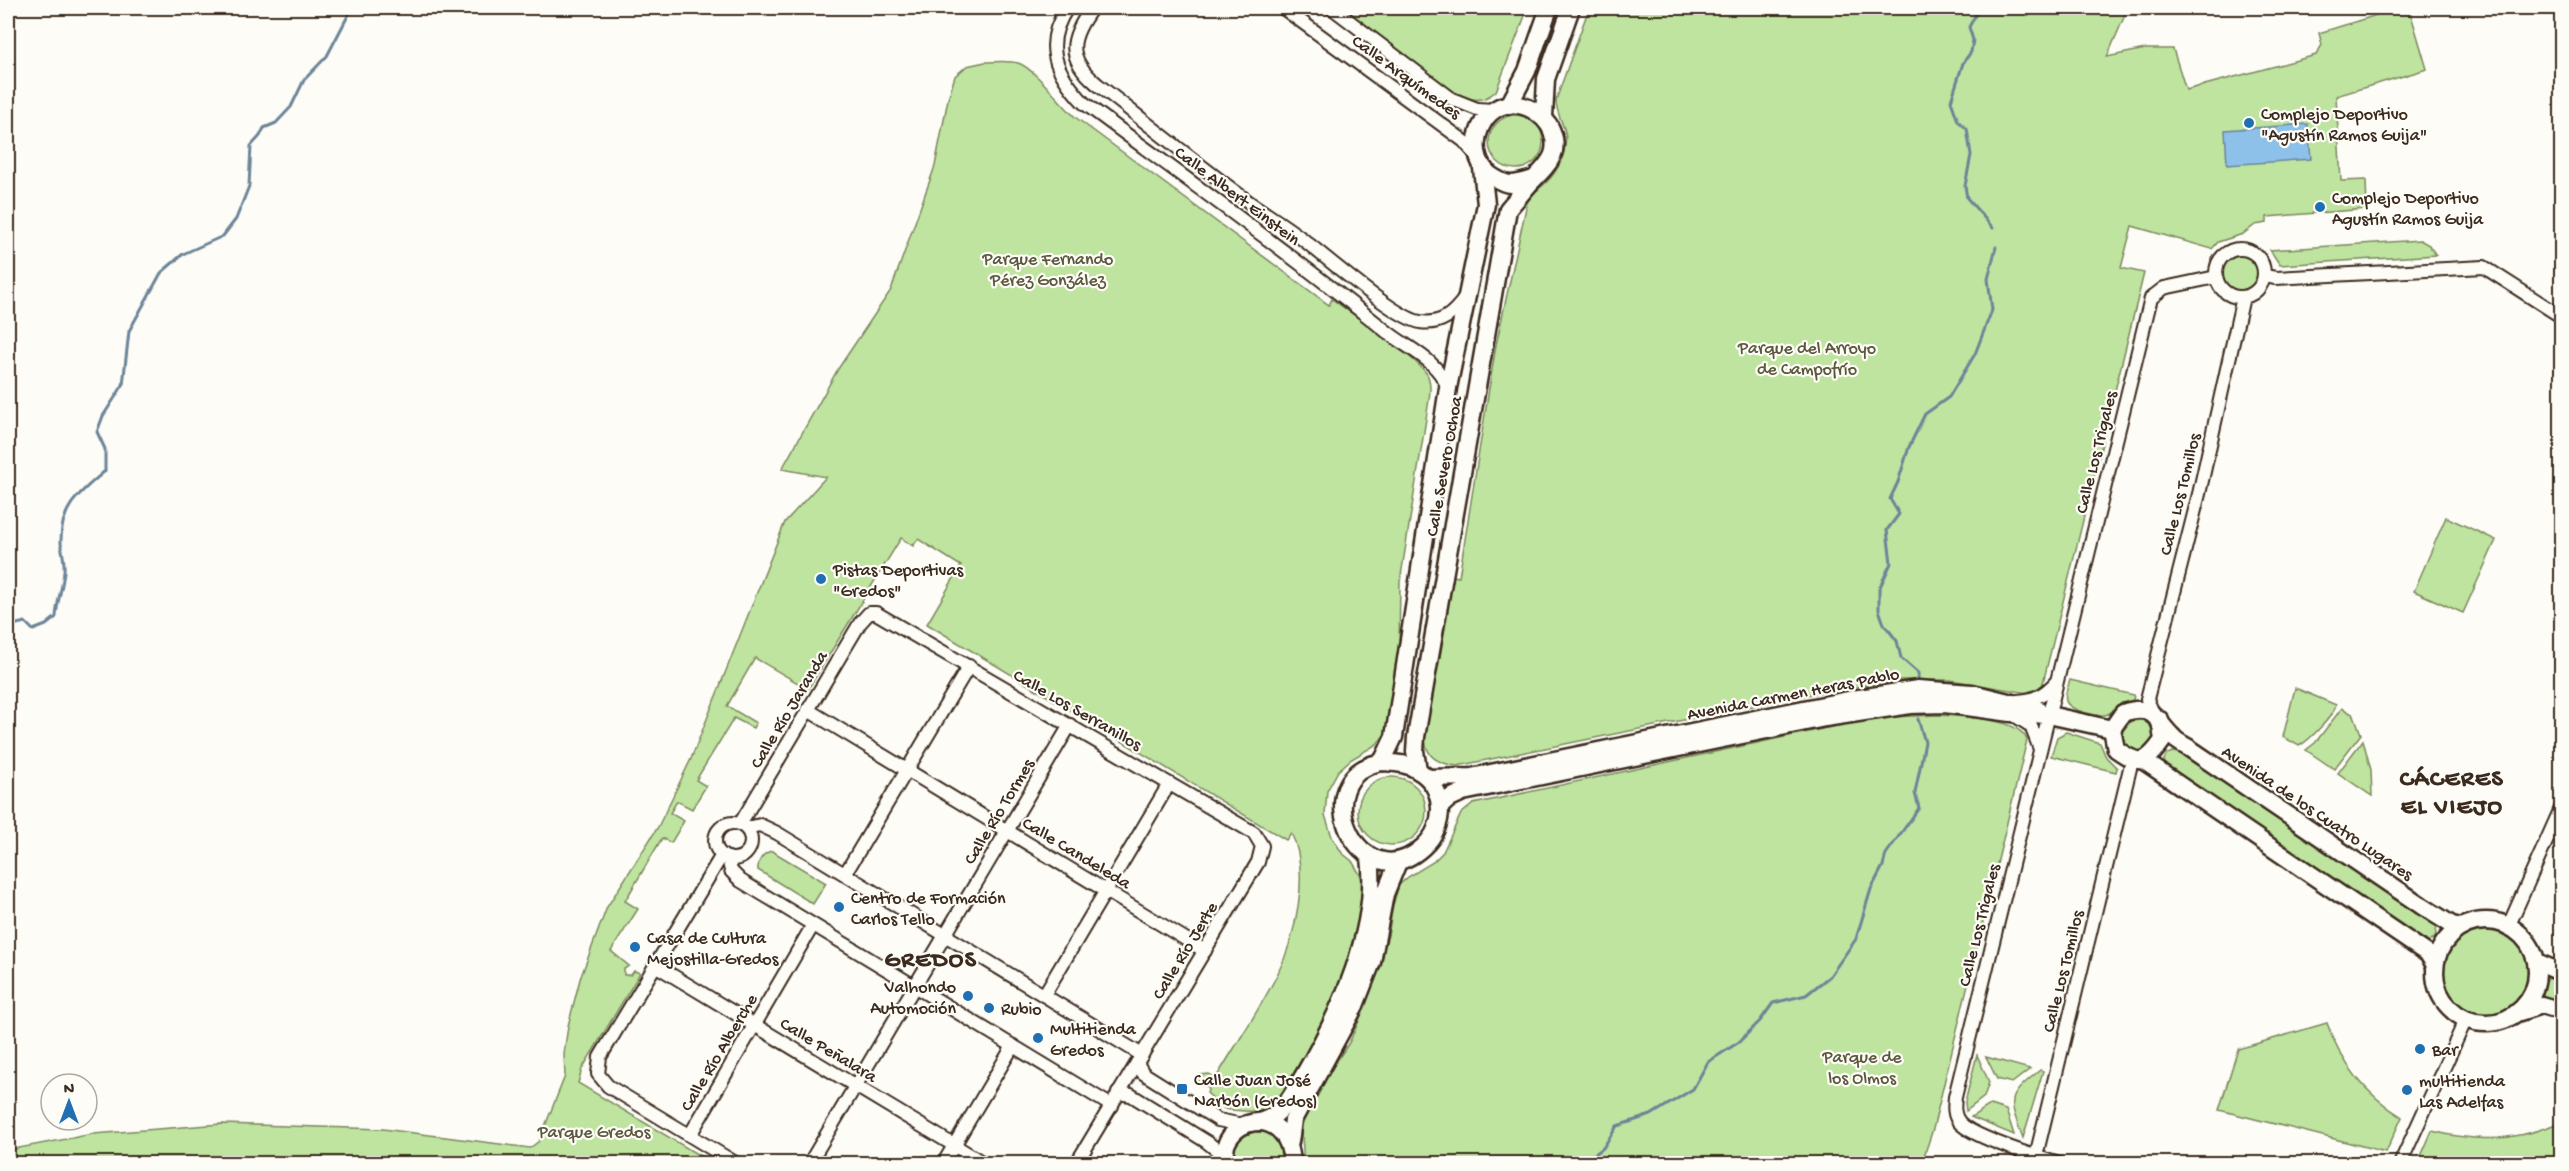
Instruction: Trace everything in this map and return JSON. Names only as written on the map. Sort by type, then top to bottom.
[{"type":"main road","points":[[1549,8],[1527,71],[1502,107],[1477,131],[1480,162],[1496,180],[1510,184],[1534,179],[1546,170],[1554,151],[1553,133],[1544,117],[1546,79],[1571,8]]},
{"type":"main road","points":[[1502,107],[1520,105],[1544,117]]},
{"type":"main road","name":"Calle Severo Ochoa","points":[[1382,762],[1394,737],[1448,388],[1486,204],[1480,162]]},
{"type":"main road","name":"Calle Severo Ochoa","points":[[1423,774],[1414,751],[1416,737],[1508,209],[1534,179]]},
{"type":"main road","name":"Avenida Carmen Heras Pablo","points":[[1423,774],[1458,779],[1488,774],[1792,711],[1898,692],[1936,689],[1972,693],[2012,707],[2057,716]]},
{"type":"main road","name":"Avenida Carmen Heras Pablo","points":[[1441,806],[1450,798],[1463,792],[1872,710],[1945,704],[2012,707]]},
{"type":"main road","points":[[2138,760],[2152,756],[2163,740],[2153,711],[2133,709],[2123,712],[2112,729],[2116,749],[2138,760],[2428,954],[2435,965],[2437,987],[2442,997],[2448,1006],[2466,1019],[2492,1023],[2533,1006],[2541,1005],[2562,1011]]},
{"type":"main road","name":"Avenida de los Cuatro Lugares","points":[[2153,711],[2173,737],[2188,748],[2422,906],[2452,925],[2461,927]]},
{"type":"main road","points":[[2057,716],[2112,729]]},
{"type":"main road","points":[[1382,762],[1406,765],[1423,774],[1441,806],[1440,822],[1429,842],[1416,854],[1398,862],[1370,856],[1352,840],[1345,825],[1342,807],[1352,780],[1362,770],[1382,762]]},
{"type":"main road","points":[[1225,1159],[1230,1135],[1251,1123],[1274,1116],[1288,1101],[1317,1053],[1341,1003],[1358,955],[1372,890],[1370,856]]},
{"type":"main road","points":[[1292,1163],[1290,1142],[1293,1120],[1354,1008],[1372,962],[1385,894],[1398,862]]},
{"type":"main road","points":[[2435,965],[2444,943],[2461,927],[2477,921],[2493,921],[2522,934],[2537,962],[2537,981],[2530,999],[2516,1014]]},
{"type":"main road","points":[[2537,962],[2562,973]]},
{"type":"main road","points":[[1251,1123],[1274,1125],[1285,1134],[1290,1142]]},
{"type":"street","name":"Calle Albert Einstein","points":[[1066,8],[1058,23],[1054,40],[1054,57],[1061,75],[1084,103],[1320,278],[1401,343],[1431,362],[1448,388]]},
{"type":"street","name":"Calle Albert Einstein","points":[[1092,8],[1079,25],[1075,40],[1075,56],[1081,71],[1249,202],[1300,237],[1362,285],[1419,322],[1436,322],[1452,315],[1467,294]]},
{"type":"street","name":"Calle Arquímedes","points":[[1283,8],[1464,141],[1480,162]]},
{"type":"street","name":"Calle Arquímedes","points":[[1332,8],[1452,99],[1477,109],[1502,107]]},
{"type":"street","points":[[2243,249],[2256,256],[2264,269],[2264,276],[2257,290],[2243,297],[2223,290],[2216,277],[2216,270],[2223,256],[2243,249]]},
{"type":"street","points":[[2264,276],[2276,278],[2484,267],[2562,317]]},
{"type":"street","name":"Calle Los Trigales","points":[[2036,1155],[1976,1133],[1959,1123],[1954,1111],[1955,1096],[2044,734],[2057,716],[2053,697],[2151,298],[2164,288],[2216,277]]},
{"type":"street","name":"Calle Los Tomillos","points":[[2153,711],[2243,297]]},
{"type":"street","name":"Calle Los Serranillos","points":[[869,613],[876,613],[886,618],[1254,833],[1262,846]]},
{"type":"street","name":"Calle Río Jaranda","points":[[743,826],[860,623],[869,613]]},
{"type":"street","points":[[845,874],[969,666]]},
{"type":"street","points":[[2040,749],[2031,726],[2012,707],[2045,694],[2057,681]]},
{"type":"street","name":"Calle Candeleda","points":[[808,711],[1205,951]]},
{"type":"street","name":"Calle Río Tormes","points":[[809,1164],[1070,725]]},
{"type":"street","name":"Calle Los Tomillos","points":[[2036,1155],[2138,760]]},
{"type":"street","points":[[1044,995],[1169,783]]},
{"type":"street","points":[[2508,926],[2562,806]]},
{"type":"street","points":[[1112,1106],[741,881],[731,871],[725,857],[715,844],[718,832],[727,824],[767,827],[1044,995],[1139,1059],[1143,1073],[1218,1120],[1251,1123]]},
{"type":"street","points":[[725,857],[738,859],[749,850],[751,837],[743,826]]},
{"type":"street","name":"Calle Río Jerte","points":[[1076,1164],[1258,862],[1262,846]]},
{"type":"street","points":[[725,857],[600,1057],[598,1074],[608,1086],[737,1164]]},
{"type":"street","name":"Calle Río Alberche","points":[[690,1135],[813,925]]},
{"type":"street","name":"Calle Peñalara","points":[[656,965],[985,1164]]},
{"type":"street","points":[[2400,1164],[2466,1019]]},
{"type":"street","points":[[943,1164],[1013,1046]]},
{"type":"street","points":[[1118,1093],[1131,1095],[1207,1142],[1225,1159]]},
{"type":"street","points":[[2036,1155],[2059,1164]]},
{"type":"green space","points":[[1344,8],[1528,8],[1496,91],[1486,98],[1476,100],[1456,93]]},
{"type":"green space","name":"Parque del Arroyo de Campofrío","points":[[1589,8],[2128,8],[2107,57],[2145,49],[2173,49],[2186,90],[2316,55],[2322,45],[2319,33],[2399,8],[2409,8],[2427,69],[2336,96],[2341,181],[2366,180],[2367,209],[2267,217],[2267,223],[2255,225],[2243,234],[2218,242],[2212,249],[2132,226],[2121,268],[2144,273],[2040,695],[1950,680],[1900,680],[1822,692],[1457,766],[1440,762],[1430,754],[1425,743],[1423,726],[1448,575],[1459,577],[1496,345],[1527,203],[1552,176],[1563,156],[1565,132],[1556,100]]},
{"type":"green space","points":[[985,62],[1010,62],[1024,66],[1039,78],[1075,117],[1329,305],[1332,299],[1384,337],[1422,368],[1429,379],[1429,400],[1400,582],[1399,650],[1386,733],[1377,744],[1350,760],[1338,771],[1327,791],[1325,815],[1332,837],[1342,853],[1352,861],[1362,878],[1362,909],[1343,976],[1329,1012],[1305,1059],[1273,1106],[1258,1112],[1225,1109],[1207,1093],[1209,1088],[1197,1080],[1200,1075],[1209,1074],[1216,1078],[1263,1002],[1284,960],[1295,924],[1300,885],[1300,866],[1291,833],[1286,840],[927,624],[961,566],[918,539],[913,546],[901,538],[808,689],[755,658],[727,706],[756,723],[753,728],[734,718],[696,780],[706,786],[692,809],[677,801],[670,813],[684,821],[671,843],[662,838],[625,901],[638,909],[611,951],[629,966],[624,969],[624,975],[631,975],[634,971],[640,973],[582,1069],[578,1083],[712,1163],[8,1164],[8,1150],[93,1134],[222,1124],[383,1129],[530,1148],[539,1141],[565,1076],[564,1054],[568,1026],[580,979],[607,907],[658,827],[691,759],[785,522],[826,477],[782,469],[838,369],[891,290],[935,166],[948,99],[955,76],[967,66]]},
{"type":"green space","points":[[1511,115],[1521,115],[1531,119],[1539,127],[1543,142],[1539,157],[1531,165],[1521,169],[1511,169],[1501,165],[1493,157],[1489,147],[1489,137],[1493,127],[1501,119]]},
{"type":"green space","points":[[2420,240],[2429,245],[2436,255],[2280,265],[2270,250]]},
{"type":"green space","points":[[2240,256],[2252,261],[2257,273],[2252,285],[2240,290],[2228,285],[2223,273],[2228,261]]},
{"type":"green space","points":[[2446,517],[2496,540],[2463,613],[2414,591]]},
{"type":"green space","points":[[2070,680],[2134,695],[2133,700],[2104,715],[2080,711],[2066,701]]},
{"type":"green space","points":[[2295,688],[2336,705],[2321,727],[2299,746],[2283,737]]},
{"type":"green space","points":[[2342,708],[2354,715],[2361,734],[2334,769],[2306,750],[2315,743]]},
{"type":"green space","name":"Parque de los Olmos","points":[[1939,715],[2001,723],[2022,732],[2027,740],[1933,1129],[1923,1159],[1931,1163],[1304,1163],[1301,1123],[1349,1043],[1359,1021],[1388,936],[1399,885],[1433,862],[1443,852],[1461,814],[1473,804],[1850,723],[1889,717]]},
{"type":"green space","points":[[2142,720],[2152,729],[2154,744],[2140,754],[2122,744],[2121,733],[2131,721]]},
{"type":"green space","points":[[2066,732],[2100,743],[2106,757],[2117,768],[2116,772],[2051,756],[2057,737]]},
{"type":"green space","points":[[2363,740],[2371,770],[2372,796],[2338,773]]},
{"type":"green space","points":[[2173,752],[2181,754],[2437,927],[2435,938],[2428,941],[2420,938],[2166,767],[2164,760],[2167,754]]},
{"type":"green space","points":[[1385,777],[1399,777],[1411,782],[1421,792],[1426,811],[1421,830],[1411,840],[1399,845],[1385,845],[1373,840],[1363,830],[1358,818],[1358,804],[1363,792],[1373,782]]},
{"type":"green space","points":[[772,851],[826,883],[813,904],[758,870],[761,858]]},
{"type":"green space","points":[[2486,931],[2502,934],[2516,943],[2525,957],[2528,973],[2525,989],[2516,1003],[2502,1012],[2486,1015],[2470,1012],[2456,1003],[2447,989],[2444,973],[2447,957],[2456,943],[2470,934]]},
{"type":"green space","points":[[2561,978],[2561,1006],[2548,1000],[2543,995],[2540,986],[2548,979]]},
{"type":"green space","points":[[2327,1023],[2347,1065],[2356,1077],[2377,1099],[2402,1117],[2386,1152],[2219,1110],[2238,1049]]},
{"type":"green space","points":[[1977,1055],[1989,1082],[1984,1097],[1966,1111],[1965,1102]]},
{"type":"green space","points":[[1986,1057],[2030,1069],[2012,1083],[1997,1079]]},
{"type":"green space","points":[[2040,1070],[2043,1071],[2023,1138],[2013,1099],[2021,1087]]},
{"type":"green space","points":[[1990,1105],[2006,1110],[2014,1135],[1971,1117]]},
{"type":"green space","points":[[2561,1122],[2561,1163],[2418,1163],[2432,1131],[2466,1137],[2497,1138],[2528,1133]]},
{"type":"green space","points":[[1261,1130],[1270,1133],[1282,1145],[1284,1164],[1234,1163],[1234,1150],[1239,1140],[1248,1133]]},
{"type":"water","points":[[2308,124],[2311,159],[2227,165],[2225,130]]},
{"type":"waterway","points":[[8,632],[13,625],[25,622],[33,630],[46,625],[56,617],[64,571],[61,543],[64,519],[73,501],[105,471],[105,449],[97,432],[103,416],[123,385],[129,331],[161,273],[183,254],[223,236],[236,219],[249,186],[251,146],[264,128],[276,123],[291,107],[304,80],[327,56],[352,8]]},
{"type":"waterway","points":[[1979,8],[1969,27],[1973,40],[1971,52],[1963,63],[1951,101],[1958,121],[1967,129],[1971,155],[1965,186],[1967,198],[1993,228]]},
{"type":"waterway","points":[[1918,682],[1918,673],[1901,658],[1897,641],[1884,624],[1879,610],[1879,589],[1891,563],[1887,530],[1899,514],[1890,499],[1909,447],[1925,414],[1949,397],[1975,354],[1992,310],[1988,279],[1996,247]]},
{"type":"waterway","points":[[1582,1164],[1603,1148],[1617,1126],[1651,1115],[1693,1089],[1708,1062],[1739,1042],[1760,1021],[1773,1003],[1806,995],[1830,976],[1856,939],[1871,889],[1883,866],[1886,854],[1919,808],[1915,793],[1925,742],[1918,719]]},
{"type":"place","name":"Complejo Deportivo \"Agustín Ramos Guija\"","points":[[2249,123]]},
{"type":"place","name":"Complejo Deportivo Agustín Ramos Guija","points":[[2320,207]]},
{"type":"place","name":"Pistas Deportivas \"Gredos\"","points":[[821,579]]},
{"type":"place","name":"Centro de Formación Carlos Tello","points":[[839,907]]},
{"type":"place","name":"Casa de Cultura Mejostilla-Gredos","points":[[635,947]]},
{"type":"place","name":"Valhondo Automoción","points":[[968,996]]},
{"type":"place","name":"Rubio","points":[[989,1008]]},
{"type":"place","name":"Multitienda Gredos","points":[[1038,1038]]},
{"type":"place","name":"Bar","points":[[2420,1049]]},
{"type":"place","name":"Calle Juan José Narbón (Gredos)","points":[[1182,1089]]},
{"type":"place","name":"multitienda Las Adelfas","points":[[2407,1090]]},
{"type":"district","name":"CÁCERES EL VIEJO","points":[[2452,791]]},
{"type":"district","name":"GREDOS","points":[[931,958]]},
{"type":"park label","name":"Parque Fernando Pérez González","points":[[1048,268]]},
{"type":"park label","name":"Parque Gredos","points":[[594,1131]]}]
